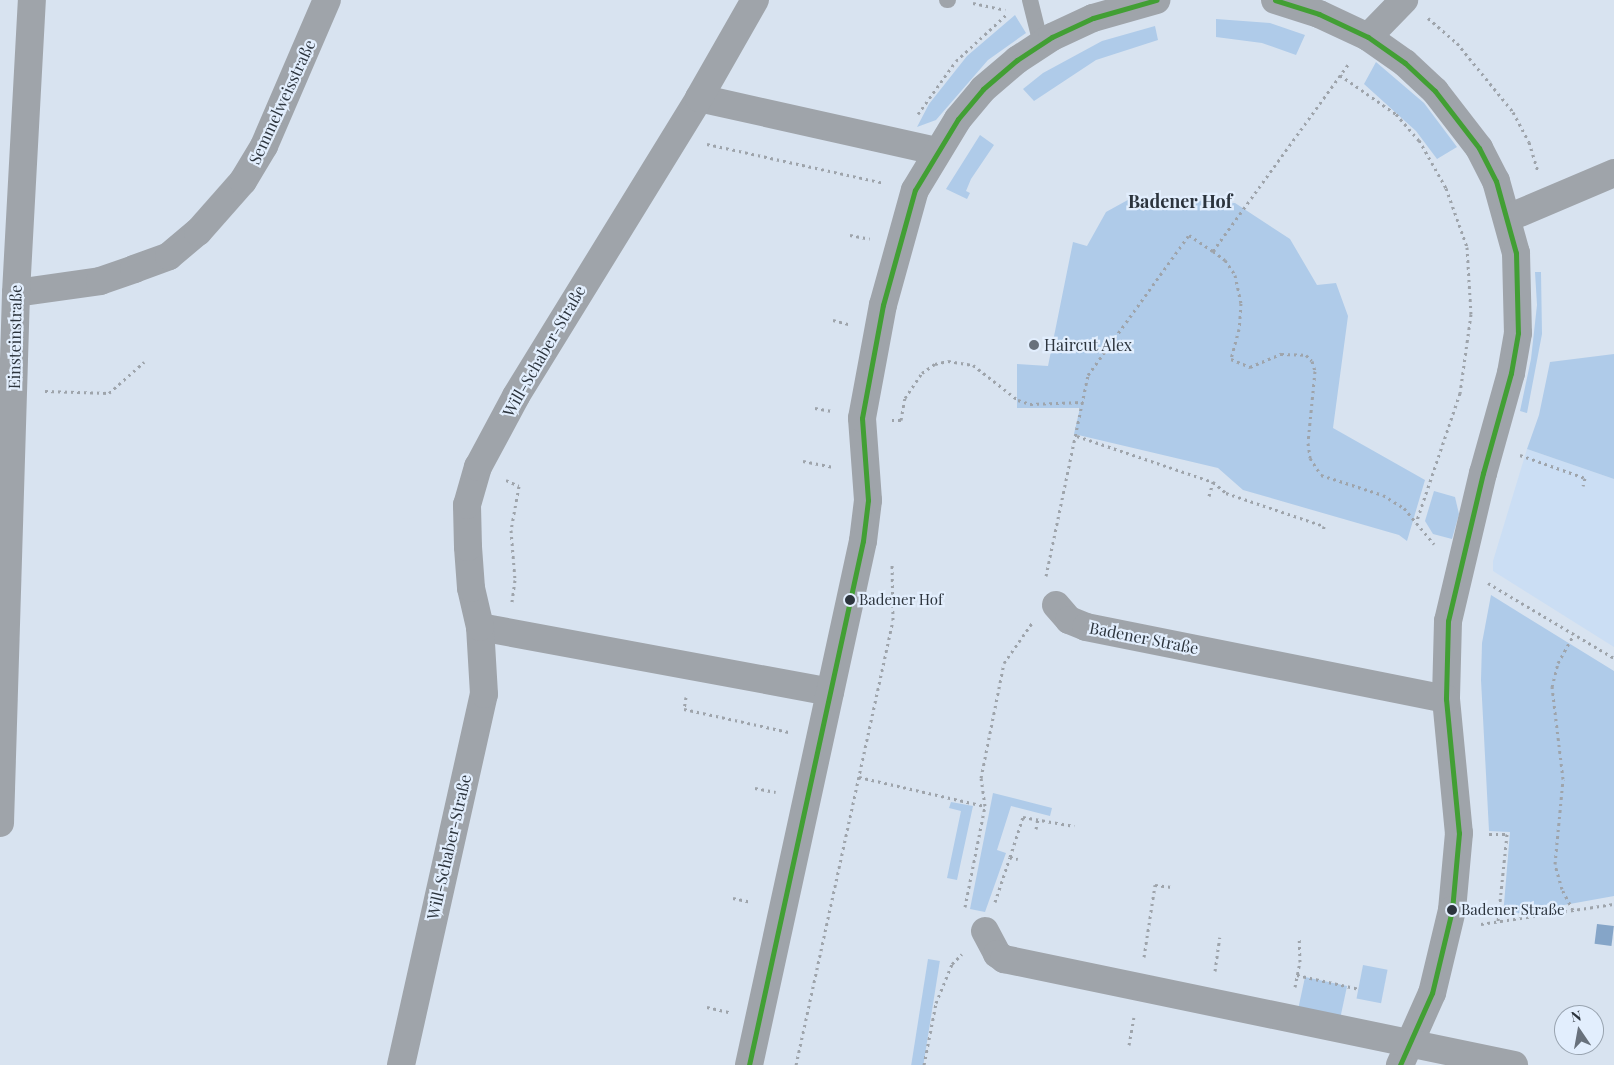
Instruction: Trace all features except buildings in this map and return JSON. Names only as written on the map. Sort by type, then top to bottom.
[{"type":"street","name":"Einsteinstraße","points":[[0,823],[5,580],[14,390],[16,293],[32,0]]},
{"type":"street","name":"Semmelweisstraße","points":[[16,293],[100,281],[169,256],[198,232],[243,181],[264,146],[327,0]]},
{"type":"street","name":"Will-Schaber-Straße","points":[[401,1065],[484,694],[480,627],[471,588],[467,505],[478,467],[560,323],[699,98],[755,0]]},
{"type":"street","points":[[748,1065],[818,739],[830,692],[866,514],[862,418],[883,305],[915,190],[936,151],[983,89],[1017,60],[1041,44],[1093,18],[1156,0]]},
{"type":"street","points":[[1275,0],[1319,14],[1368,37],[1405,63],[1460,120],[1496,181],[1508,218],[1516,253],[1518,334],[1506,398],[1483,473],[1448,621],[1446,699],[1458,833],[1448,928],[1432,993],[1405,1054]]},
{"type":"street","points":[[1368,37],[1404,0]]},
{"type":"street","points":[[699,98],[936,151]]},
{"type":"street","points":[[1508,218],[1614,173]]},
{"type":"street","name":"Badener Straße","points":[[1056,605],[1069,620],[1086,627],[1446,699]]},
{"type":"street","points":[[480,627],[830,692]]},
{"type":"street","points":[[985,931],[997,954],[1004,960],[1288,1017],[1317,1017],[1405,1054],[1514,1065]]},
{"type":"lane","points":[[1030,0],[1041,44]]},
{"type":"path","points":[[948,0],[1011,12]]},
{"type":"path","points":[[1212,251],[1368,37]]},
{"type":"path","points":[[985,931],[965,908],[985,806],[981,778],[1004,663],[1026,628],[1056,605],[1049,591],[1046,576],[1077,436],[1088,376],[1189,236],[1225,260],[1235,275],[1240,303],[1239,329],[1232,359],[1250,367],[1281,354],[1306,355],[1312,361],[1315,372],[1308,442],[1310,458],[1321,475],[1382,495],[1404,508],[1416,524],[1462,385],[1471,314],[1467,246],[1446,188],[1420,140],[1384,104],[1340,75]]},
{"type":"path","points":[[674,137],[915,190]]},
{"type":"path","points":[[862,418],[901,420],[905,398],[914,382],[935,364],[948,361],[974,365],[1018,400],[1030,404],[1083,402]]},
{"type":"path","points":[[14,390],[109,393],[144,362]]},
{"type":"path","points":[[1077,436],[1213,482],[1226,493],[1324,526],[1323,532]]},
{"type":"path","points":[[1517,454],[1585,478],[1583,486]]},
{"type":"path","points":[[478,467],[519,486],[511,530],[515,580],[508,632]]},
{"type":"path","points":[[1209,496],[1213,482]]},
{"type":"path","points":[[796,1065],[893,620],[892,559]]},
{"type":"path","points":[[1460,565],[1614,658]]},
{"type":"path","points":[[1572,910],[1562,889],[1555,864],[1563,779],[1552,687],[1558,664],[1574,634]]},
{"type":"path","points":[[690,666],[684,709],[818,739]]},
{"type":"path","points":[[858,777],[985,806]]},
{"type":"path","points":[[924,1065],[936,1003],[952,964],[985,931],[1023,817],[1074,826]]},
{"type":"path","points":[[1036,828],[1038,819]]},
{"type":"path","points":[[1458,833],[1507,834],[1498,921]]},
{"type":"path","points":[[1010,857],[1018,859]]},
{"type":"path","points":[[1138,987],[1155,885],[1172,887]]},
{"type":"path","points":[[1448,928],[1614,904]]},
{"type":"path","points":[[1288,1017],[1297,975],[1299,939]]},
{"type":"path","points":[[1297,975],[1359,989]]},
{"type":"shaded area","points":[[1015,15],[1026,33],[988,60],[936,120],[917,127],[929,104],[967,56]]},
{"type":"shaded area","points":[[1216,19],[1270,23],[1305,35],[1296,55],[1262,43],[1216,37]]},
{"type":"shaded area","points":[[1155,26],[1158,40],[1096,60],[1034,101],[1023,89],[1043,73],[1102,41]]},
{"type":"shaded area","points":[[1376,62],[1424,103],[1457,147],[1437,159],[1416,131],[1364,84]]},
{"type":"shaded area","points":[[980,135],[994,145],[971,179],[966,191],[970,193],[967,199],[946,189]]},
{"type":"shaded area","points":[[1135,196],[1143,211],[1171,199],[1235,203],[1290,239],[1317,285],[1336,283],[1348,316],[1333,428],[1425,480],[1407,541],[1399,535],[1243,490],[1218,468],[1074,434],[1080,408],[1017,408],[1017,364],[1048,366],[1073,242],[1087,246],[1106,212]]},
{"type":"shaded area","points":[[1535,272],[1541,272],[1542,334],[1527,413],[1520,411],[1531,359],[1537,305]]},
{"type":"shaded area","points":[[1614,354],[1614,479],[1527,449],[1539,415],[1550,362]]},
{"type":"shaded area","points":[[1527,449],[1614,479],[1614,647],[1493,571],[1493,561]]},
{"type":"shaded area","points":[[1434,491],[1455,497],[1459,514],[1452,539],[1433,534],[1425,521]]},
{"type":"shaded area","points":[[1491,595],[1614,671],[1614,896],[1503,916],[1510,832],[1489,831],[1481,680],[1482,643]]},
{"type":"shaded area","points":[[993,793],[1052,808],[1050,816],[1011,806],[997,850],[1006,853],[985,912],[970,909]]},
{"type":"shaded area","points":[[951,802],[973,806],[957,880],[947,878],[961,811],[949,808]]},
{"type":"shaded area","points":[[1597,924],[1614,926],[1611,946],[1595,944]]},
{"type":"shaded area","points":[[928,959],[940,961],[923,1065],[911,1065]]},
{"type":"shaded area","points":[[1363,965],[1388,970],[1381,1003],[1357,998]]},
{"type":"shaded area","points":[[1305,977],[1347,986],[1341,1016],[1299,1007]]},
{"type":"transit line","points":[[749,1065],[863,541],[868,500],[862,418],[883,305],[915,190],[958,119],[983,89],[1017,60],[1052,37],[1093,18],[1156,0]]},
{"type":"transit line","points":[[1275,0],[1319,14],[1368,37],[1405,63],[1435,91],[1479,148],[1496,181],[1516,253],[1518,333],[1511,373],[1483,473],[1448,621],[1446,699],[1459,833],[1452,910],[1432,993],[1400,1065]]},
{"type":"place","name":"Haircut Alex","points":[[1034,345]]},
{"type":"place","name":"Badener Hof","points":[[850,600]]},
{"type":"place","name":"Badener Straße","points":[[1452,910]]},
{"type":"district","name":"Badener Hof","points":[[1180,201]]}]
